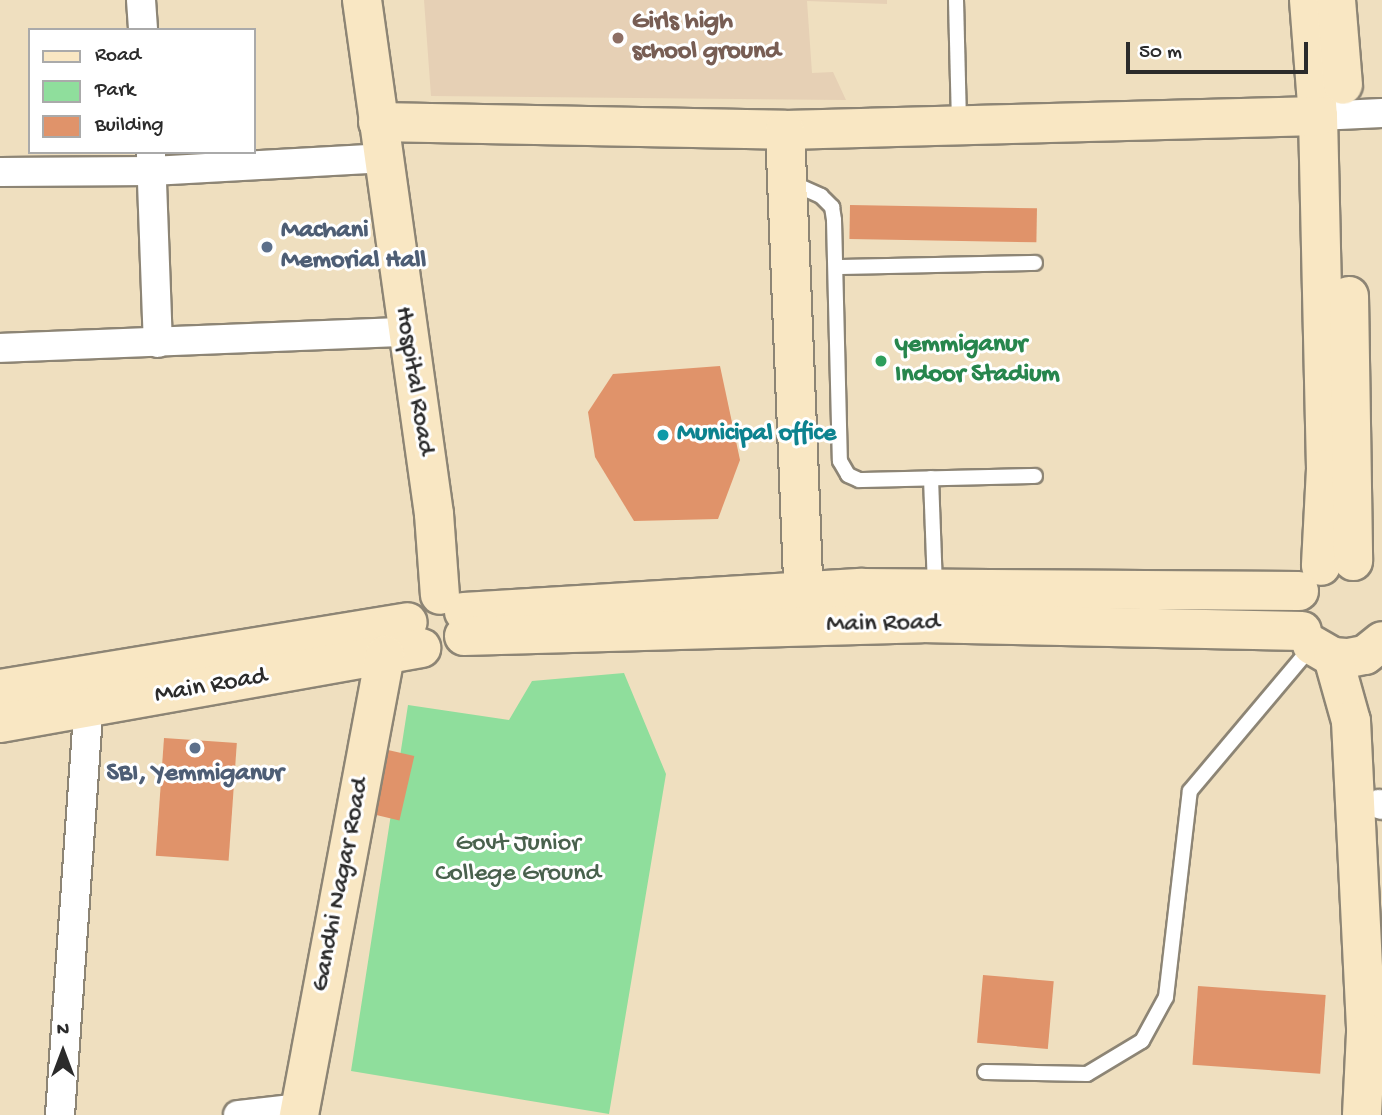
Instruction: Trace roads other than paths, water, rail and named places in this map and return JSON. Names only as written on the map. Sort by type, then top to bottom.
[{"type":"street","points":[[141,0],[143,28]]},
{"type":"street","name":"Hospital Road","points":[[362,0],[405,332],[434,514],[456,615]]},
{"type":"street","points":[[1309,0],[1331,115]]},
{"type":"street","points":[[1336,0],[1331,115],[1326,469],[1351,569],[1296,607],[1339,646],[1373,702],[1382,868]]},
{"type":"street","points":[[256,152],[380,140],[1382,113]]},
{"type":"street","points":[[785,130],[805,609]]},
{"type":"street","points":[[0,172],[234,154]]},
{"type":"street","points":[[151,162],[158,343]]},
{"type":"street","points":[[0,348],[405,332]]},
{"type":"street","name":"Main Road","points":[[805,609],[935,586],[1351,569]]},
{"type":"street","name":"Main Road","points":[[405,642],[415,605],[456,615],[805,609],[922,623],[1339,646]]},
{"type":"street","name":"Main Road","points":[[0,689],[405,642],[450,651],[456,615]]},
{"type":"street","name":"Main Road","points":[[0,723],[88,710],[405,642]]},
{"type":"street","name":"Gandhi Nagar Road","points":[[299,1111],[405,642]]},
{"type":"street","points":[[1339,646],[1351,734],[1366,1033],[1362,1115]]},
{"type":"street","points":[[60,1115],[88,710]]},
{"type":"street","points":[[237,1115],[299,1111]]},
{"type":"lane","points":[[956,0],[959,124]]},
{"type":"lane","points":[[788,182],[821,196],[832,207],[836,267],[840,461],[848,475],[859,480],[1035,476]]},
{"type":"lane","points":[[836,267],[1035,263]]},
{"type":"lane","points":[[931,478],[935,586]]},
{"type":"lane","points":[[985,1072],[1087,1074],[1142,1041],[1166,997],[1190,791],[1339,646]]},
{"type":"place","name":"Girls high school ground","points":[[618,38]]},
{"type":"place","name":"Machani Memorial Hall","points":[[267,247]]},
{"type":"place","name":"yemmiganur Indoor Stadium","points":[[881,361]]},
{"type":"place","name":"Municipal office","points":[[663,435]]},
{"type":"place","name":"SBI, Yemmiganur","points":[[195,748]]},
{"type":"park label","name":"Govt Junior College Ground","points":[[518,860]]}]
